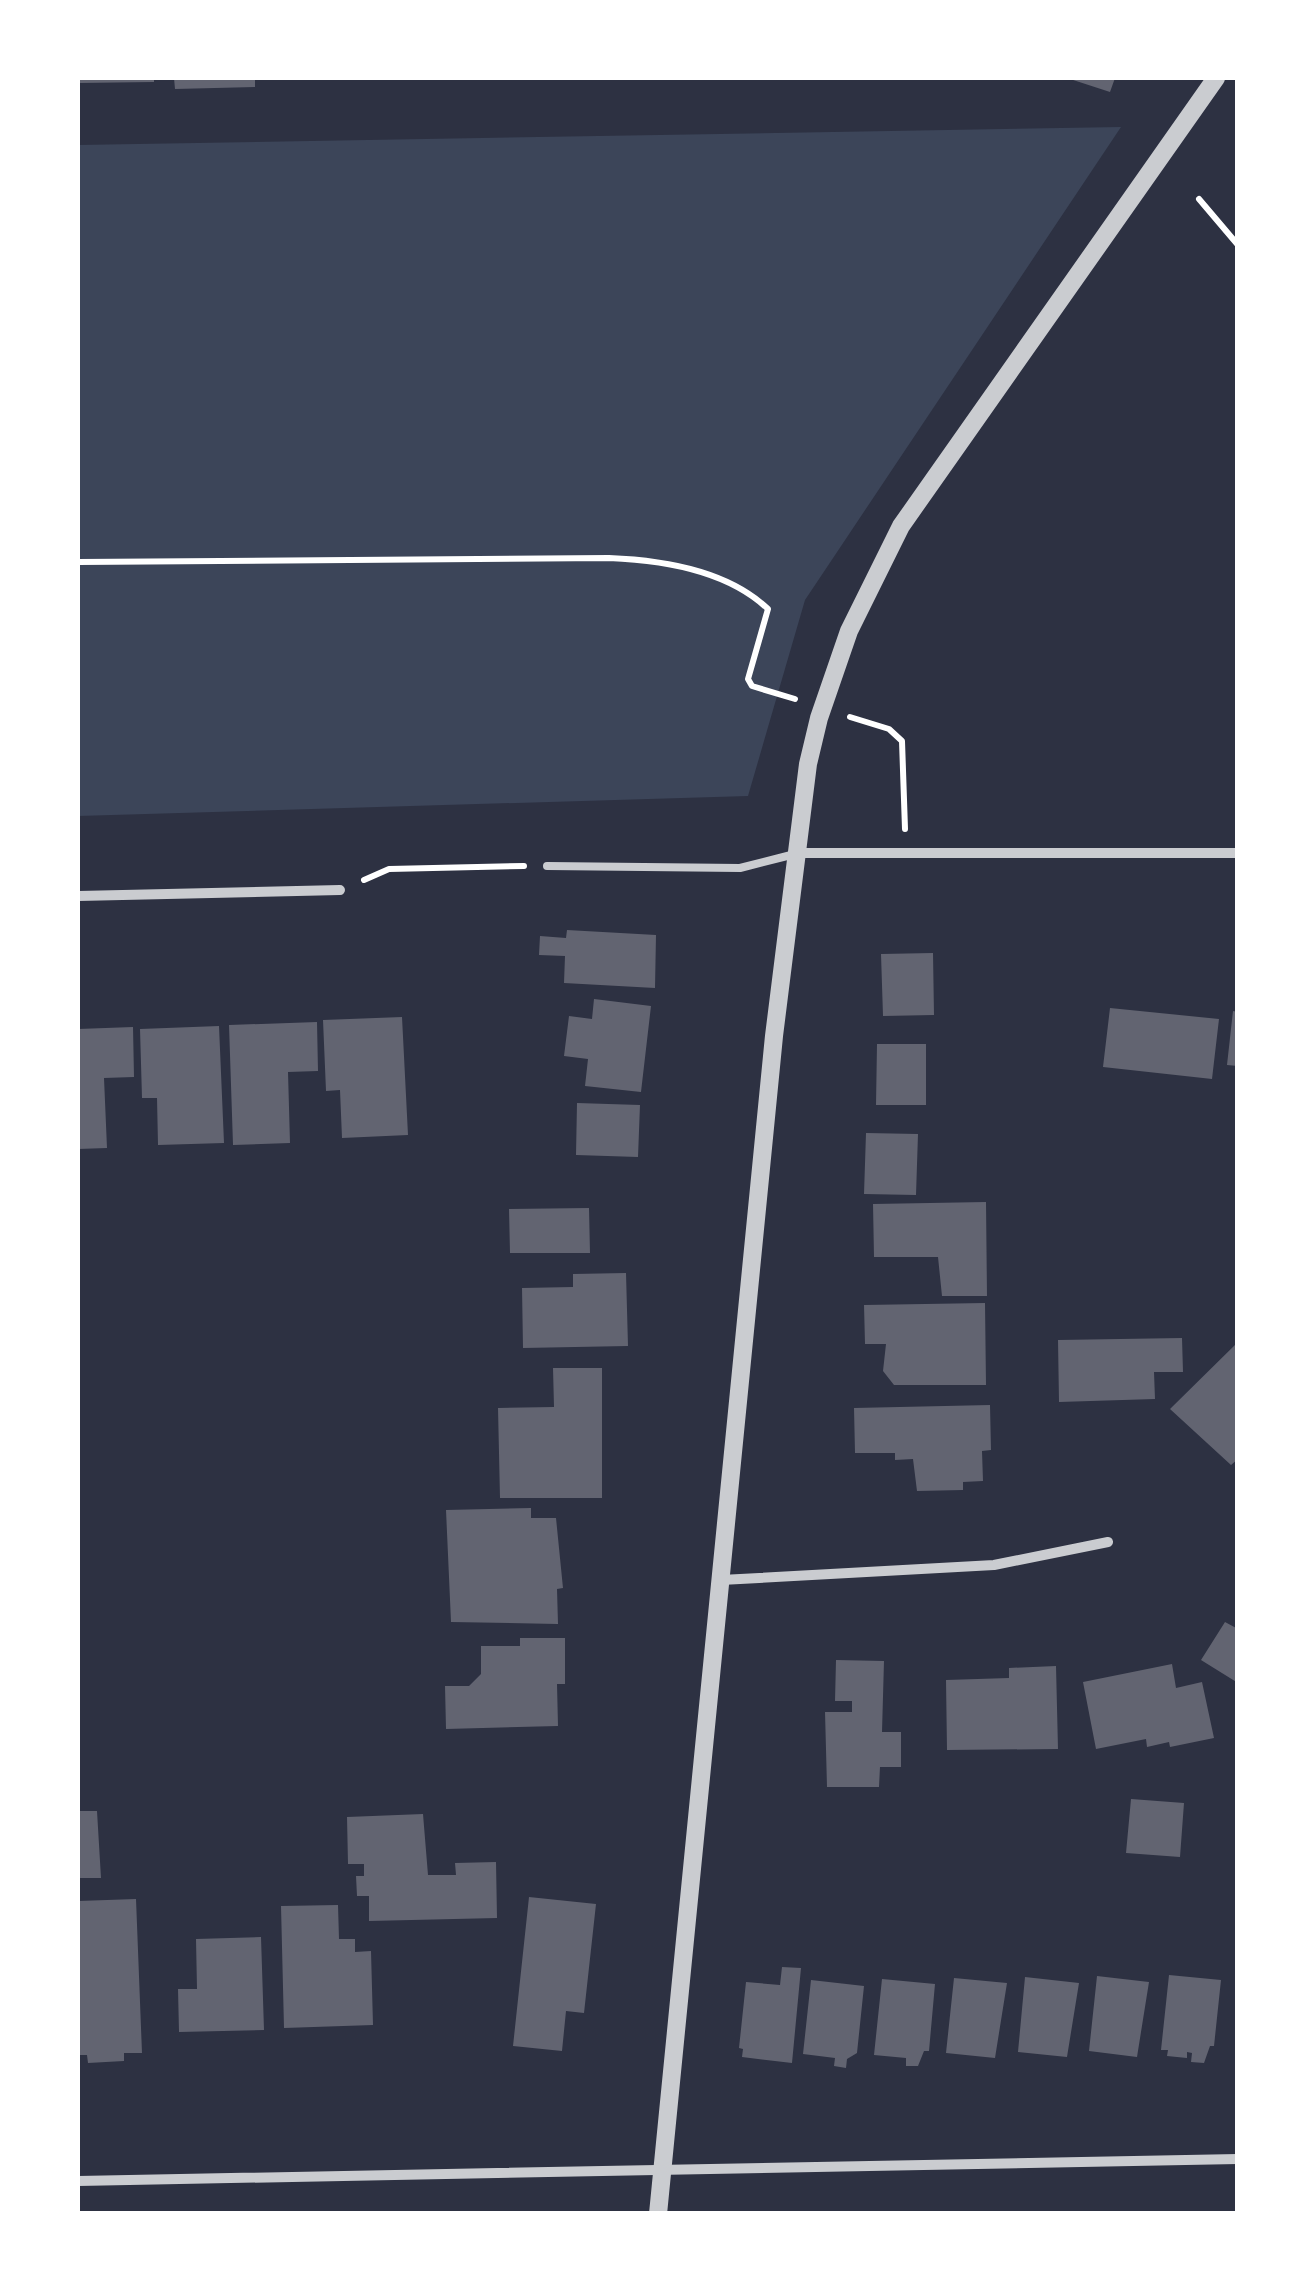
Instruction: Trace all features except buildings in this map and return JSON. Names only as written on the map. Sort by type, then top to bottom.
[{"type":"street","points":[[658,2214],[774,1036],[800,853],[808,764],[821,708],[849,632],[901,526],[1216,78]]},
{"type":"street","points":[[800,853],[1238,853]]},
{"type":"street","points":[[78,896],[340,890]]},
{"type":"street","points":[[721,1580],[994,1566],[1108,1542]]},
{"type":"street","points":[[78,2181],[1238,2159]]},
{"type":"lane","points":[[546,866],[740,868],[800,853]]},
{"type":"path","points":[[1199,199],[1238,245]]},
{"type":"path","points":[[78,562],[609,558],[682,567],[720,581],[768,609],[748,679],[752,686],[798,700]]},
{"type":"path","points":[[850,717],[889,730],[902,742],[906,850]]},
{"type":"path","points":[[340,890],[390,869],[546,866]]},
{"type":"shaded area","points":[[1121,127],[805,600],[748,796],[78,816],[78,145]]}]
